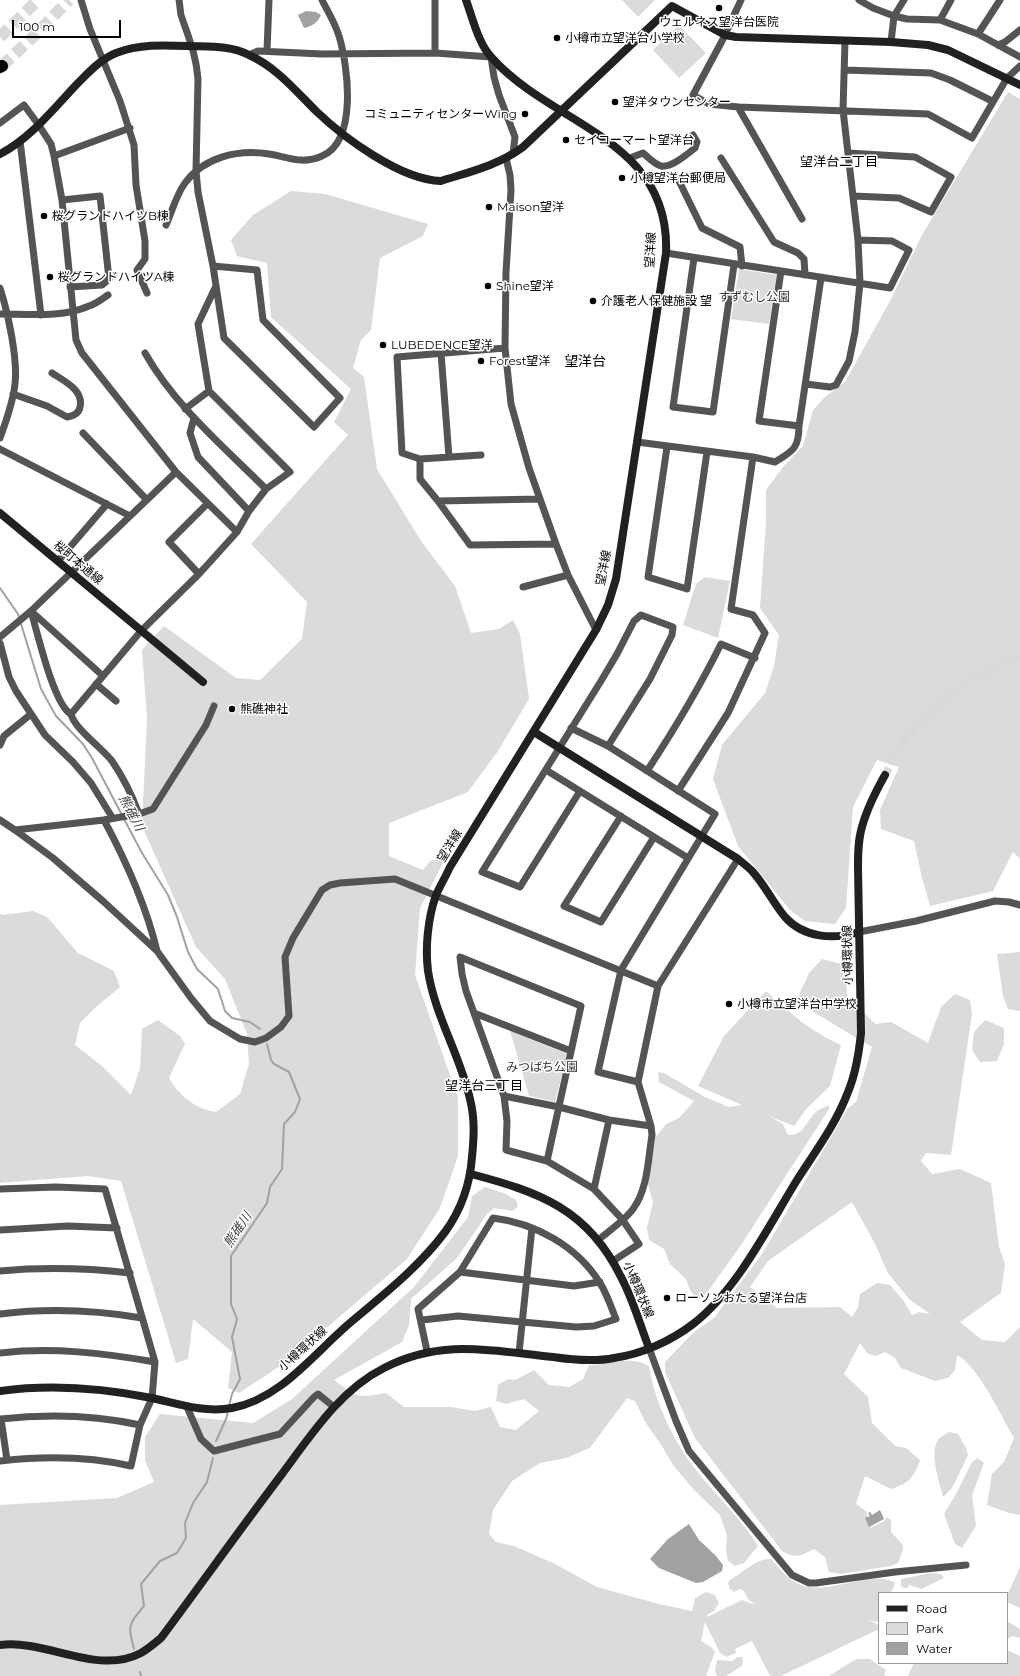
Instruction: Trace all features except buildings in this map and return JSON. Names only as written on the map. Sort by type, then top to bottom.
[{"type":"street","points":[[81,0],[90,29],[130,128],[134,145],[136,186],[145,241],[145,259],[137,270],[147,293]]},
{"type":"street","points":[[179,0],[180,14],[194,52],[198,79],[196,171],[198,192],[213,266],[224,338],[314,427],[340,398],[263,320],[257,270],[213,266]]},
{"type":"street","points":[[268,51],[269,0]]},
{"type":"street","points":[[166,225],[184,184],[196,171],[213,160],[233,153],[247,152],[270,154],[291,160],[306,161],[322,157],[332,151],[342,134],[346,116],[348,92],[343,53],[332,17],[322,0]]},
{"type":"street","points":[[435,0],[435,53]]},
{"type":"street","name":"望洋線","points":[[466,0],[475,26],[491,57],[523,86],[561,110],[630,158],[639,168],[651,186],[659,204],[665,228],[666,253],[616,579],[608,605],[596,630],[450,867],[436,895],[429,923],[428,970],[436,1005],[470,1099],[475,1129],[471,1174]]},
{"type":"street","points":[[741,0],[725,35],[693,95],[709,104],[738,107],[928,114],[972,138],[1006,78],[1020,66]]},
{"type":"street","points":[[859,0],[873,8],[894,16],[907,19],[940,20],[978,34],[1020,57]]},
{"type":"street","points":[[891,42],[894,16],[904,0]]},
{"type":"street","points":[[940,20],[952,0]]},
{"type":"street","points":[[978,34],[1000,0]]},
{"type":"street","points":[[0,154],[20,141],[92,69],[115,54],[140,46],[160,45],[225,47],[249,55],[266,64],[342,134],[384,161],[413,175],[432,181],[441,181],[509,156],[533,138],[675,3],[725,35],[736,37],[891,42],[928,45],[948,50],[1020,85]]},
{"type":"street","points":[[998,45],[1005,42],[1020,30]]},
{"type":"street","points":[[806,384],[830,387],[836,385],[849,360],[855,332],[860,283],[858,240],[843,110],[845,41]]},
{"type":"street","points":[[249,55],[258,51],[268,51],[322,54],[435,53],[491,57],[499,95],[515,137],[509,156],[511,190],[506,272],[505,348],[511,404],[529,468],[556,544],[568,575],[596,630]]},
{"type":"street","points":[[845,70],[931,73],[950,80],[992,101]]},
{"type":"street","points":[[0,123],[24,105],[51,144],[62,200],[76,340],[82,353],[176,472],[237,532]]},
{"type":"street","points":[[738,107],[802,219]]},
{"type":"street","points":[[54,156],[130,128]]},
{"type":"street","points":[[630,158],[643,153],[655,163],[661,166],[669,166],[695,148],[697,142],[693,134]]},
{"type":"street","points":[[20,141],[41,314]]},
{"type":"street","points":[[848,153],[915,157],[951,177],[931,212],[899,198],[853,196]]},
{"type":"street","points":[[721,158],[774,242],[798,253],[804,259],[805,275]]},
{"type":"street","points":[[679,181],[702,228],[740,247],[742,266]]},
{"type":"street","points":[[62,200],[100,196],[109,279],[102,285],[70,287]]},
{"type":"street","points":[[666,253],[734,265],[890,288],[909,250],[892,241],[858,240]]},
{"type":"street","points":[[694,258],[673,407],[713,412],[734,265]]},
{"type":"street","points":[[781,271],[759,421],[800,426]]},
{"type":"street","points":[[637,442],[753,457],[775,462],[794,450],[799,436],[821,278]]},
{"type":"street","points":[[71,714],[141,631],[199,574],[237,532],[249,511],[266,490],[290,472],[209,391],[198,324],[215,287]]},
{"type":"street","points":[[0,288],[3,314],[14,353],[15,384],[7,418],[0,438]]},
{"type":"street","points":[[3,314],[41,314],[73,311],[89,306],[108,295]]},
{"type":"street","points":[[481,455],[420,459],[402,453],[397,357],[505,348]]},
{"type":"street","points":[[145,353],[154,370],[185,409],[266,490]]},
{"type":"street","points":[[441,353],[449,457]]},
{"type":"street","points":[[13,394],[47,406],[66,417],[75,415],[80,409],[81,398],[77,392],[52,373]]},
{"type":"street","points":[[185,409],[209,391]]},
{"type":"street","points":[[194,418],[190,433],[198,457],[249,511]]},
{"type":"street","points":[[83,433],[147,500]]},
{"type":"street","points":[[667,447],[648,577],[687,589],[707,452]]},
{"type":"street","points":[[0,449],[130,516]]},
{"type":"street","points":[[678,791],[728,713],[755,658],[765,633],[753,615],[732,609],[753,457]]},
{"type":"street","points":[[420,459],[420,479],[470,545],[556,544]]},
{"type":"street","points":[[0,637],[72,573],[176,472]]},
{"type":"street","points":[[438,501],[540,499]]},
{"type":"street","points":[[58,561],[107,504]]},
{"type":"street","points":[[199,574],[169,542],[208,504]]},
{"type":"street","name":"桜町本通線","points":[[0,513],[203,682]]},
{"type":"street","points":[[523,587],[568,575]]},
{"type":"street","points":[[31,611],[103,676]]},
{"type":"street","points":[[31,611],[56,693],[63,707],[71,714],[74,723],[112,762],[132,792],[139,814]]},
{"type":"street","points":[[580,791],[520,887],[482,872],[617,654],[634,621],[640,615],[673,627],[672,636],[650,679],[608,746]]},
{"type":"street","points":[[0,643],[9,676],[31,714],[45,734],[74,762],[115,817]]},
{"type":"street","points":[[647,771],[701,685],[721,644],[755,658]]},
{"type":"street","points":[[96,684],[116,701]]},
{"type":"street","points":[[15,830],[104,820],[139,814],[154,809],[206,725],[214,706]]},
{"type":"street","points":[[0,745],[4,736],[31,714]]},
{"type":"street","points":[[571,728],[608,746],[715,814],[621,970],[598,1072],[638,1082]]},
{"type":"street","points":[[534,732],[559,749],[738,859],[753,872],[785,917],[804,932],[828,937],[845,936],[916,921],[995,901],[1009,902],[1020,905]]},
{"type":"street","points":[[546,770],[688,858]]},
{"type":"street","name":"小樽環状線","points":[[0,1391],[43,1387],[98,1390],[152,1398],[187,1407],[218,1410],[236,1407],[256,1401],[271,1393],[299,1369],[430,1250],[445,1231],[454,1216],[466,1191],[471,1174],[512,1185],[540,1195],[575,1218],[598,1240],[613,1261],[624,1282],[650,1348],[680,1333],[699,1319],[720,1298],[747,1261],[835,1121],[848,1093],[859,1058],[862,1033],[858,868],[859,840],[874,794],[885,775]]},
{"type":"street","points":[[621,816],[564,906],[601,922],[654,837]]},
{"type":"street","points":[[0,820],[53,858],[104,902],[157,951],[191,998],[210,1021],[240,1039],[255,1042],[266,1038],[281,1027],[289,1016],[285,958],[293,938],[322,890],[330,885],[340,883],[395,879],[658,986]]},
{"type":"street","points":[[104,820],[116,842],[142,902],[157,951]]},
{"type":"street","points":[[598,1240],[632,1211],[643,1189],[652,1135],[651,1126],[638,1082],[658,986],[738,859]]},
{"type":"street","points":[[547,1161],[582,1006],[460,957],[466,991],[504,1096],[507,1121],[506,1150],[547,1161],[594,1189],[622,1219],[639,1244],[613,1261]]},
{"type":"street","points":[[474,1013],[571,1051]]},
{"type":"street","points":[[504,1096],[559,1107],[609,1120],[651,1126]]},
{"type":"street","points":[[594,1189],[609,1120]]},
{"type":"street","points":[[0,1190],[56,1187],[106,1188],[155,1362],[152,1398],[140,1425],[131,1466],[98,1460],[68,1458],[33,1458],[3,1461],[1,1419],[33,1416],[71,1416],[104,1419],[140,1425]]},
{"type":"street","points":[[422,1320],[458,1316],[576,1327],[594,1326],[616,1319],[600,1282],[585,1263],[567,1248],[532,1228],[511,1221],[493,1218],[460,1272],[418,1309],[422,1320],[428,1351]]},
{"type":"street","points":[[0,1230],[55,1227],[117,1228]]},
{"type":"street","points":[[518,1353],[532,1228]]},
{"type":"street","points":[[0,1271],[54,1268],[130,1273]]},
{"type":"street","points":[[460,1272],[574,1286],[600,1282]]},
{"type":"street","points":[[0,1314],[28,1311],[70,1310],[109,1313],[142,1318]]},
{"type":"street","points":[[0,1645],[12,1643],[29,1645],[82,1659],[101,1661],[126,1659],[145,1650],[161,1638],[269,1491],[334,1407],[368,1377],[403,1358],[428,1351],[465,1348],[594,1360],[614,1358],[650,1348],[676,1421],[689,1451],[792,1576],[805,1582],[816,1583],[895,1572],[966,1565]]},
{"type":"street","points":[[0,1353],[32,1350],[73,1351],[113,1355],[155,1362]]},
{"type":"street","points":[[187,1407],[201,1439],[214,1451],[280,1434],[318,1394],[334,1407]]},
{"type":"green space","points":[[622,0],[655,0],[638,17]]},
{"type":"green space","points":[[679,25],[706,53],[679,78],[653,50]]},
{"type":"green space","points":[[1008,92],[1020,99],[1020,859],[1013,852],[993,891],[930,906],[914,841],[881,829],[880,810],[899,767],[877,760],[853,807],[846,908],[835,924],[805,921],[790,910],[738,846],[713,779],[722,745],[765,693],[774,666],[779,635],[760,608],[766,521],[766,490],[783,467],[803,446],[813,410],[825,397],[845,382],[890,301],[922,235]]},
{"type":"green space","points":[[291,191],[325,194],[428,224],[423,236],[380,258],[371,330],[361,340],[353,368],[364,377],[377,469],[421,541],[455,586],[471,633],[499,629],[513,620],[520,634],[529,699],[498,751],[468,792],[389,823],[389,856],[423,870],[430,861],[446,857],[420,908],[415,975],[458,1098],[458,1156],[440,1208],[407,1259],[289,1360],[239,1393],[228,1388],[232,1352],[193,1319],[188,1359],[176,1363],[121,1181],[88,1176],[0,1183],[0,913],[2,915],[33,911],[47,917],[78,953],[114,971],[120,987],[97,1006],[80,1023],[75,1045],[102,1066],[131,1095],[140,1068],[142,1029],[158,1020],[180,1036],[185,1044],[169,1078],[183,1096],[195,1105],[216,1112],[240,1094],[249,1064],[247,1034],[225,979],[196,947],[142,826],[147,718],[142,650],[164,626],[236,678],[260,680],[302,639],[307,602],[251,544],[348,435],[334,422],[351,389],[271,317],[267,263],[237,256],[231,240],[253,215]]},
{"type":"green space","name":"すずむし公園","points":[[739,269],[777,275],[769,324],[731,319]]},
{"type":"green space","points":[[705,577],[730,581],[718,638],[683,625],[696,584]]},
{"type":"green space","points":[[1020,952],[1020,1011],[1008,1009],[1003,996],[997,954]]},
{"type":"green space","points":[[822,959],[846,965],[847,995],[875,1024],[891,1022],[928,1043],[941,1007],[955,994],[970,1000],[972,1014],[951,1155],[926,1153],[921,1161],[932,1174],[960,1169],[991,1183],[999,1247],[1005,1264],[1001,1293],[960,1322],[982,1340],[1005,1342],[1020,1327],[1020,1515],[1009,1513],[987,1505],[992,1474],[1004,1462],[1014,1438],[989,1393],[965,1361],[957,1355],[955,1370],[948,1378],[935,1381],[901,1368],[895,1358],[885,1352],[876,1356],[868,1354],[860,1343],[844,1374],[868,1397],[872,1423],[895,1446],[906,1448],[920,1460],[913,1476],[907,1482],[891,1489],[865,1476],[856,1504],[866,1511],[871,1528],[884,1521],[887,1517],[891,1520],[891,1532],[903,1545],[903,1550],[898,1563],[891,1566],[841,1574],[829,1572],[825,1557],[814,1549],[798,1556],[782,1551],[695,1438],[665,1372],[665,1362],[694,1332],[714,1318],[762,1254],[848,1108],[856,1102],[872,1047],[810,1010],[799,995],[809,973]],"holes":[[[852,1202],[875,1244],[888,1273],[909,1299],[930,1314],[919,1312],[912,1315],[903,1300],[890,1285],[877,1283],[860,1294],[858,1307],[852,1317],[840,1307],[777,1308],[750,1287],[768,1261]]]},
{"type":"green space","points":[[766,991],[810,1028],[841,1045],[830,1086],[807,1108],[794,1126],[769,1116],[783,1124],[788,1135],[794,1135],[805,1127],[817,1111],[829,1105],[829,1109],[741,1245],[706,1294],[698,1301],[690,1290],[686,1279],[670,1264],[664,1249],[649,1240],[647,1228],[653,1202],[648,1184],[655,1138],[666,1124],[679,1118],[694,1101],[659,1082],[658,1072],[664,1073],[705,1097],[729,1107],[742,1105],[698,1086],[724,1036]]},
{"type":"green space","points":[[985,1020],[1004,1028],[1004,1044],[997,1061],[980,1062],[972,1050],[974,1032]]},
{"type":"green space","name":"みつばち公園","points":[[510,1031],[567,1054],[555,1102],[529,1096]]},
{"type":"green space","points":[[485,1187],[506,1194],[516,1200],[518,1206],[513,1211],[494,1208],[487,1214],[457,1258],[411,1299],[409,1325],[402,1342],[334,1380],[358,1395],[368,1396],[386,1393],[404,1407],[451,1407],[475,1411],[491,1407],[500,1427],[516,1430],[539,1411],[524,1399],[506,1404],[496,1401],[498,1385],[508,1379],[515,1380],[534,1370],[549,1385],[569,1387],[583,1379],[589,1365],[619,1361],[634,1361],[649,1366],[660,1407],[680,1446],[696,1470],[744,1526],[758,1546],[744,1563],[735,1566],[728,1561],[726,1550],[727,1536],[720,1515],[694,1490],[673,1465],[646,1423],[635,1401],[627,1398],[590,1448],[566,1458],[540,1463],[512,1481],[493,1510],[489,1534],[496,1542],[514,1546],[553,1563],[597,1587],[659,1604],[692,1611],[695,1598],[706,1592],[715,1595],[719,1603],[714,1611],[707,1615],[707,1617],[742,1600],[756,1605],[748,1599],[744,1591],[740,1589],[734,1592],[730,1589],[728,1583],[750,1566],[766,1559],[771,1559],[784,1574],[796,1583],[811,1587],[836,1586],[863,1580],[886,1580],[895,1583],[891,1592],[878,1592],[878,1621],[868,1620],[877,1624],[878,1629],[781,1676],[771,1676],[769,1674],[752,1641],[735,1649],[736,1653],[727,1657],[720,1653],[705,1622],[701,1641],[711,1647],[715,1652],[706,1676],[0,1676],[0,1505],[117,1498],[154,1482],[145,1460],[145,1437],[160,1414],[253,1423],[292,1399],[414,1287],[468,1217],[472,1196]]},
{"type":"green space","points":[[949,1432],[958,1434],[966,1448],[968,1455],[952,1488],[943,1497],[936,1467],[935,1451],[936,1444],[939,1439]]},
{"type":"green space","points":[[978,1458],[984,1463],[972,1495],[976,1526],[962,1548],[955,1544],[944,1514],[972,1462]]},
{"type":"green space","points":[[1020,1567],[1020,1608],[1008,1602],[1008,1594]]},
{"type":"green space","points":[[931,1573],[941,1574],[944,1578],[921,1589],[909,1585],[908,1588],[901,1586],[901,1579]]},
{"type":"green space","points":[[1008,1622],[1020,1629],[1020,1638],[1013,1636],[1008,1638]]},
{"type":"green space","points":[[1008,1650],[1020,1656],[1020,1676],[908,1676],[914,1664],[1008,1664]]},
{"type":"green space","points":[[737,1657],[742,1657],[742,1666],[726,1676],[717,1676],[715,1671],[717,1660],[732,1661]]},
{"type":"green space","points":[[856,1659],[870,1659],[886,1670],[884,1676],[829,1676]]},
{"type":"water","points":[[306,11],[316,12],[321,15],[314,24],[304,28],[298,15]]},
{"type":"water","points":[[880,1510],[884,1519],[869,1527],[865,1518],[870,1516],[868,1513],[870,1512],[872,1515]]},
{"type":"water","points":[[689,1524],[699,1540],[723,1565],[722,1571],[703,1582],[696,1583],[659,1568],[650,1559],[668,1539]]},
{"type":"waterway","name":"熊碓川","points":[[0,588],[18,614],[41,689],[56,716],[83,744],[122,815]]},
{"type":"waterway","name":"熊碓川","points":[[124,819],[142,853],[168,895],[177,917],[188,952],[197,969],[218,989],[225,1011],[232,1018],[250,1022],[260,1029]]},
{"type":"waterway","name":"熊碓川","points":[[229,1406],[232,1394],[240,1379],[232,1337],[237,1319],[231,1304],[231,1256],[267,1203],[270,1187],[282,1169],[284,1124],[295,1112],[300,1099],[289,1072],[274,1064],[271,1060],[267,1044]]},
{"type":"waterway","name":"熊碓川","points":[[216,1441],[228,1411]]},
{"type":"waterway","name":"熊碓川","points":[[134,1649],[130,1630],[132,1622],[144,1606],[141,1584],[160,1561],[177,1553],[186,1538],[185,1523],[193,1503],[207,1482],[213,1458]]},
{"type":"waterway","name":"熊碓川","points":[[140,1672],[141,1676]]},
{"type":"tunnel","points":[[0,37],[38,0]]},
{"type":"tunnel","points":[[2,66],[69,0]]},
{"type":"tunnel","points":[[885,775],[904,740],[926,715],[949,694],[965,682],[1020,656]]},
{"type":"place","name":"ウェルネス望洋台医院","points":[[719,8]]},
{"type":"place","name":"小樽市立望洋台小学校","points":[[557,38]]},
{"type":"place","name":"望洋タウンセンター","points":[[615,102]]},
{"type":"place","name":"コミュニティセンターWing","points":[[525,114]]},
{"type":"place","name":"セイコーマート望洋台","points":[[566,140]]},
{"type":"place","name":"小樽望洋台郵便局","points":[[622,178]]},
{"type":"place","name":"Maison望洋","points":[[489,207]]},
{"type":"place","name":"桜グランドハイツB棟","points":[[44,216]]},
{"type":"place","name":"桜グランドハイツA棟","points":[[50,277]]},
{"type":"place","name":"Shine望洋","points":[[488,286]]},
{"type":"place","name":"介護老人保健施設 望","points":[[593,301]]},
{"type":"place","name":"LUBEDENCE望洋","points":[[383,345]]},
{"type":"place","name":"Forest望洋","points":[[481,361]]},
{"type":"place","name":"熊礁神社","points":[[232,709]]},
{"type":"place","name":"小樽市立望洋台中学校","points":[[729,1004]]},
{"type":"place","name":"ローソンおたる望洋台店","points":[[667,1298]]},
{"type":"district","name":"望洋台二丁目","points":[[839,162]]},
{"type":"district","name":"望洋台","points":[[585,362]]},
{"type":"district","name":"望洋台三丁目","points":[[484,1086]]}]
